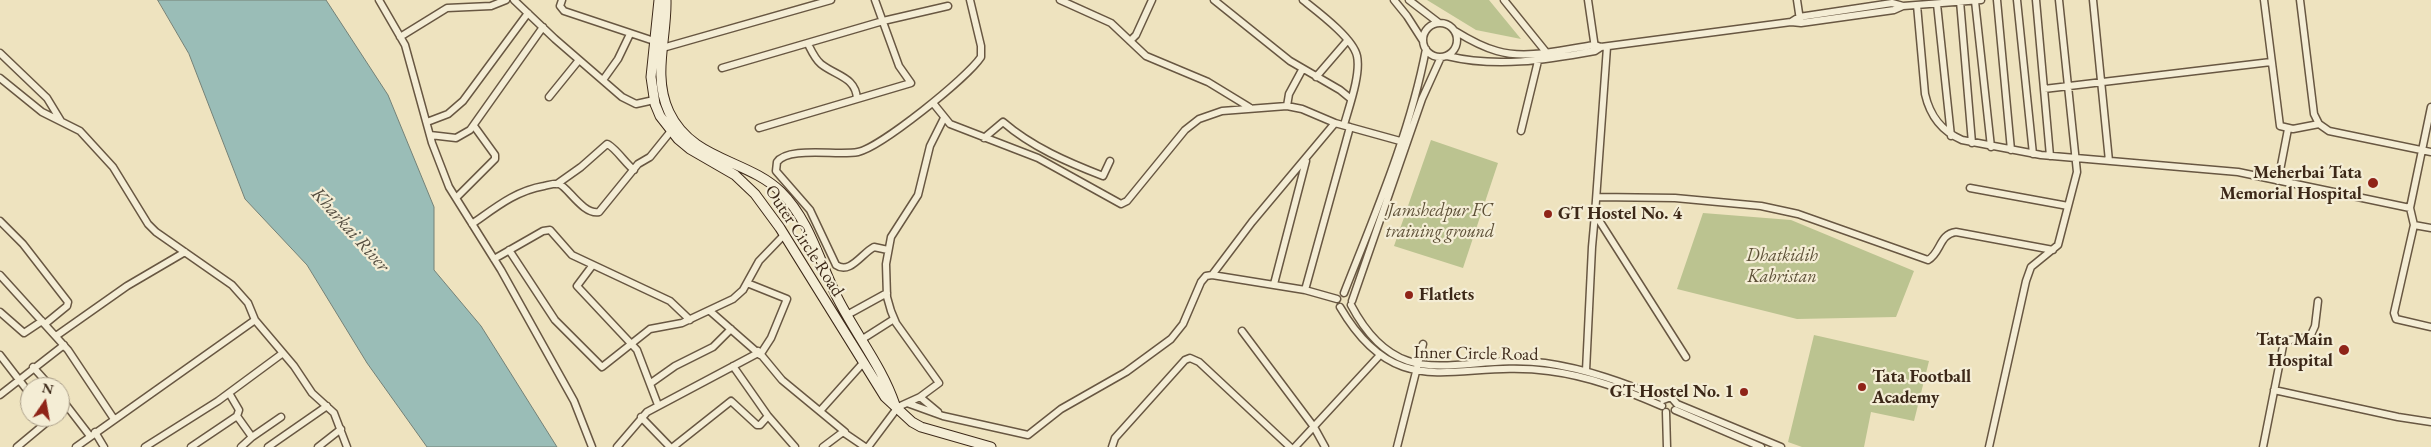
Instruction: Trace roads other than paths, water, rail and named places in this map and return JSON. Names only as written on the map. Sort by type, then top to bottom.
[{"type":"main road","name":"Outer Circle Road","points":[[659,0],[656,46],[664,100],[679,128],[711,154],[768,181],[792,204],[804,222],[847,315],[896,406]]},
{"type":"main road","name":"Outer Circle Road","points":[[666,0],[651,77],[654,100],[660,116],[671,131],[690,148],[745,183],[768,210],[885,397],[912,422],[981,446],[991,447]]},
{"type":"street","points":[[379,0],[400,38],[415,78],[430,136],[442,172],[494,259],[574,401],[592,447]]},
{"type":"street","points":[[400,38],[433,15],[447,8],[490,6],[506,0]]},
{"type":"street","points":[[514,0],[579,60],[628,101],[642,103],[654,100]]},
{"type":"street","points":[[562,0],[560,6],[564,11],[630,34],[656,46],[831,0]]},
{"type":"street","points":[[759,128],[911,83],[899,66],[875,0]]},
{"type":"street","points":[[888,250],[874,247],[848,268],[836,265],[810,210],[779,174],[776,167],[777,162],[788,154],[864,150],[933,103],[981,57],[981,46],[970,0]]},
{"type":"street","points":[[1060,0],[1112,23],[1146,56],[1208,82],[1249,107]]},
{"type":"street","points":[[1130,41],[1136,35],[1152,0]]},
{"type":"street","points":[[1214,0],[1302,70],[1340,90],[1351,99]]},
{"type":"street","points":[[1303,0],[1353,47],[1357,62],[1347,126],[1305,290]]},
{"type":"street","points":[[1394,0],[1408,16],[1426,49],[1433,55],[1476,61],[1538,61],[1599,48]]},
{"type":"street","points":[[1409,0],[1440,23],[1448,25],[1481,46],[1498,52],[1516,54],[1599,48],[1800,20],[1894,10],[1913,3],[1937,4],[1951,1],[1981,0]]},
{"type":"street","points":[[1504,0],[1546,52]]},
{"type":"street","points":[[1586,371],[1596,197],[1599,48],[1588,0]]},
{"type":"street","points":[[1797,0],[1800,20]]},
{"type":"street","points":[[1998,0],[2011,150]]},
{"type":"street","points":[[2017,0],[2033,154]]},
{"type":"street","points":[[2036,0],[2050,156]]},
{"type":"street","points":[[1989,447],[2026,281],[2031,267],[2041,256],[2053,250],[2058,244],[2077,172],[2059,0]]},
{"type":"street","points":[[2093,0],[2109,161]]},
{"type":"street","points":[[2264,0],[2280,126],[2288,129],[2318,124]]},
{"type":"street","points":[[2300,0],[2314,114],[2318,124],[2329,131],[2431,152]]},
{"type":"street","points":[[1975,1],[1991,147]]},
{"type":"street","points":[[1960,2],[1972,142]]},
{"type":"street","points":[[1913,3],[1925,94],[1935,120],[1951,136],[1991,147],[2033,154],[2238,172],[2410,208]]},
{"type":"street","points":[[1937,4],[1951,136]]},
{"type":"street","points":[[722,68],[883,22],[948,6]]},
{"type":"street","points":[[427,122],[448,114],[459,106],[528,13]]},
{"type":"street","points":[[1423,41],[1425,32],[1431,26],[1440,23]]},
{"type":"street","points":[[430,136],[456,138],[474,126],[542,27]]},
{"type":"street","points":[[1337,299],[1340,307],[1344,308],[1352,303],[1422,99],[1444,56],[1454,50],[1457,40],[1455,31]]},
{"type":"street","points":[[603,80],[618,59],[630,34]]},
{"type":"street","points":[[1316,77],[1347,41]]},
{"type":"street","points":[[808,44],[820,64],[850,80],[855,87],[857,99]]},
{"type":"street","points":[[1337,299],[1344,293],[1400,142],[1417,88],[1426,49]]},
{"type":"street","points":[[0,54],[47,98],[61,121]]},
{"type":"street","points":[[549,97],[579,60]]},
{"type":"street","points":[[1521,131],[1538,61]]},
{"type":"street","points":[[2044,89],[2101,84],[2271,62]]},
{"type":"street","points":[[1286,106],[1289,94],[1302,70]]},
{"type":"street","points":[[0,78],[42,112],[80,131],[101,152],[126,187],[148,224],[156,232],[239,292],[248,303],[255,320],[312,394],[334,413],[347,447]]},
{"type":"street","points":[[933,103],[944,118],[960,129],[1038,158],[1121,204],[1127,201],[1185,130],[1199,119],[1222,111],[1249,107],[1286,106],[1302,109],[1335,123],[1400,142]]},
{"type":"street","points":[[2431,107],[2410,208],[2414,225],[2394,313],[2396,319],[2431,327]]},
{"type":"street","points":[[710,311],[759,353],[782,380],[866,447],[896,406],[920,397],[939,383],[894,319],[887,293],[888,250],[898,224],[918,195],[930,146],[944,118]]},
{"type":"street","points":[[984,138],[1002,122],[1023,139],[1103,176],[1110,161]]},
{"type":"street","points":[[1212,275],[1252,222],[1335,123]]},
{"type":"street","points":[[456,198],[496,157],[474,126]]},
{"type":"street","points":[[2278,181],[2288,129]]},
{"type":"street","points":[[558,184],[563,186],[575,201],[598,213],[640,162],[650,157],[671,131]]},
{"type":"street","points":[[472,224],[520,192],[558,184],[607,144],[612,145],[626,164],[634,170]]},
{"type":"street","points":[[1274,284],[1307,157]]},
{"type":"street","points":[[1970,188],[2068,206]]},
{"type":"street","points":[[1596,197],[1683,199],[1761,206],[1798,214],[1928,260],[1948,233],[1956,232],[2053,250]]},
{"type":"street","points":[[1595,214],[1686,357]]},
{"type":"street","points":[[0,221],[23,244],[68,302],[67,306],[44,323],[24,333],[0,312]]},
{"type":"street","points":[[2414,225],[2431,228]]},
{"type":"street","points":[[494,259],[543,230],[550,230],[572,255],[670,301],[690,320]]},
{"type":"street","points":[[509,250],[555,320],[600,366],[606,366],[631,343],[650,329],[672,326],[690,320],[733,299],[747,283],[760,261],[784,235]]},
{"type":"street","points":[[56,336],[127,286],[185,252]]},
{"type":"street","points":[[592,266],[577,286],[631,343],[643,361],[658,405]]},
{"type":"street","points":[[0,275],[64,345],[114,419]]},
{"type":"street","points":[[908,403],[943,416],[1021,435],[1033,433],[1061,409],[1126,372],[1171,339],[1183,324],[1201,282],[1206,276],[1212,275],[1274,284],[1337,299]]},
{"type":"street","points":[[618,447],[641,418],[658,405],[759,353],[771,338],[787,298],[747,283]]},
{"type":"street","points":[[847,315],[887,293]]},
{"type":"street","points":[[1344,293],[1348,294],[1352,303]]},
{"type":"street","points":[[2263,447],[2284,341],[2310,337],[2315,326],[2318,301]]},
{"type":"street","name":"Inner Circle Road","points":[[1352,303],[1365,330],[1381,347],[1417,368],[1456,372],[1517,369],[1549,371],[1610,385],[1664,409]]},
{"type":"street","name":"Inner Circle Road","points":[[1340,307],[1354,329],[1380,355],[1403,368],[1528,362],[1586,371],[1664,399],[1673,398],[1676,407]]},
{"type":"street","points":[[861,340],[894,319]]},
{"type":"street","points":[[76,447],[255,320]]},
{"type":"street","points":[[651,383],[675,366],[713,347],[731,329]]},
{"type":"street","points":[[1242,331],[1314,427],[1325,447]]},
{"type":"street","points":[[1397,447],[1423,344]]},
{"type":"street","points":[[0,395],[33,367],[64,345]]},
{"type":"street","points":[[145,447],[229,393],[283,354]]},
{"type":"street","points":[[0,355],[20,382]]},
{"type":"street","points":[[1295,447],[1380,355]]},
{"type":"street","points":[[1112,447],[1114,438],[1185,360],[1190,358],[1199,362],[1290,447]]},
{"type":"street","points":[[820,411],[863,363]]},
{"type":"street","points":[[732,366],[768,416],[795,447]]},
{"type":"street","points":[[33,367],[42,377]]},
{"type":"street","points":[[2274,390],[2398,417],[2431,422]]},
{"type":"street","points":[[191,447],[237,416],[239,410],[229,393]]},
{"type":"street","points":[[920,397],[943,416]]},
{"type":"street","points":[[1664,399],[1666,447]]},
{"type":"street","points":[[641,418],[671,447],[731,400],[757,426],[768,416]]},
{"type":"street","points":[[268,447],[327,406]]},
{"type":"street","points":[[1664,409],[1676,407],[1781,447]]},
{"type":"street","points":[[1676,407],[1761,447]]},
{"type":"street","points":[[70,409],[104,447]]},
{"type":"street","points":[[237,416],[252,437]]},
{"type":"street","points":[[241,447],[281,417]]},
{"type":"street","points":[[17,447],[41,427]]},
{"type":"street","points":[[318,447],[341,429]]},
{"type":"street","points":[[823,447],[840,432],[845,432]]},
{"type":"water","name":"Kharkai River","points":[[158,0],[326,0],[388,95],[434,207],[434,270],[481,326],[557,447],[427,447],[367,363],[307,265],[245,199],[189,54]]},
{"type":"place","name":"Meherbai Tata Memorial Hospital","points":[[2373,183]]},
{"type":"place","name":"GT Hostel No. 4","points":[[1548,214]]},
{"type":"place","name":"Flatlets","points":[[1409,295]]},
{"type":"place","name":"Tata Main Hospital","points":[[2344,350]]},
{"type":"place","name":"Tata Football Academy","points":[[1862,387]]},
{"type":"place","name":"GT Hostel No. 1","points":[[1744,392]]},
{"type":"park label","name":"Jamshedpur FC training ground","points":[[1440,221]]},
{"type":"park label","name":"Dhatkidih Kabristan","points":[[1782,266]]}]
